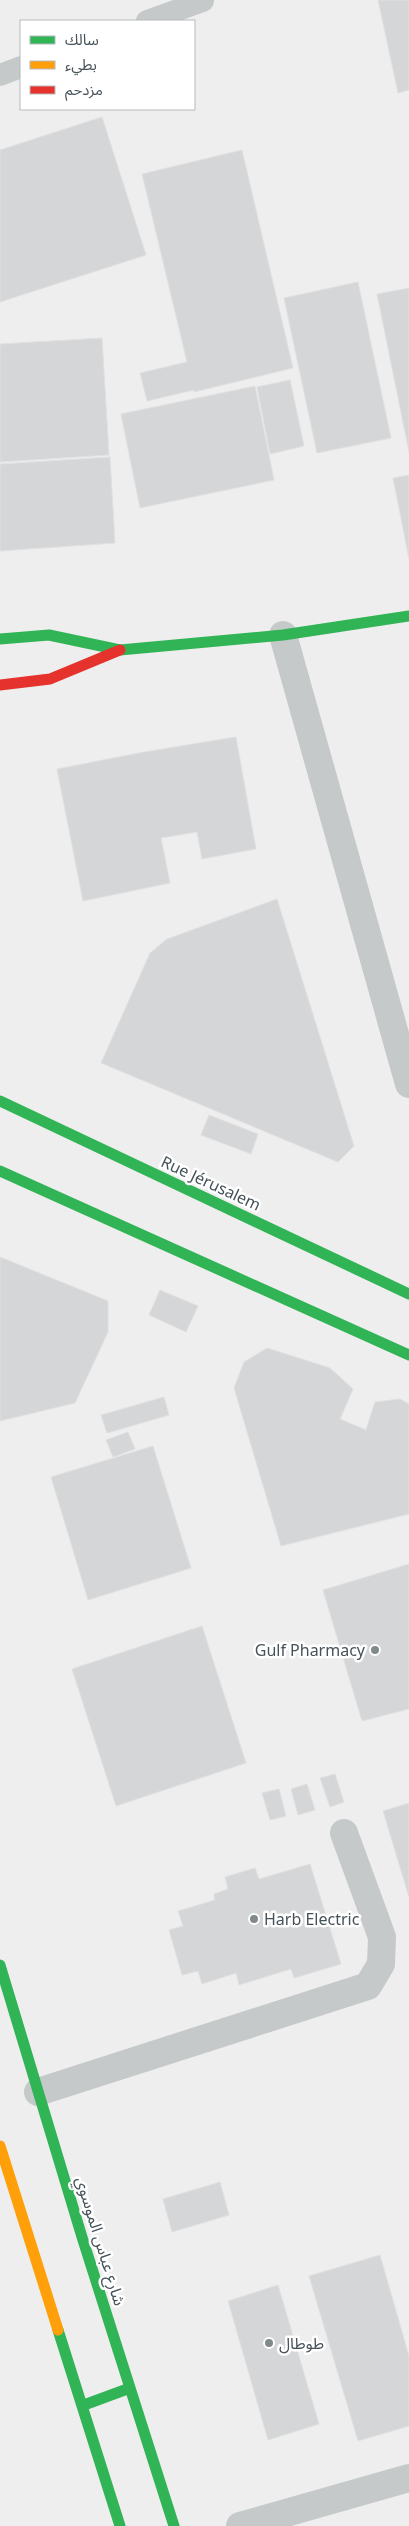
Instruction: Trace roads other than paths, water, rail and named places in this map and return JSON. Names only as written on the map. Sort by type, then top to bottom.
[{"type":"street","points":[[0,639],[49,635],[120,650],[283,635],[409,616]]},
{"type":"street","points":[[283,635],[409,1084]]},
{"type":"street","points":[[0,685],[50,679],[120,650]]},
{"type":"street","points":[[398,1049],[409,1019]]},
{"type":"street","name":"Rue Jérusalem","points":[[0,1102],[409,1294]]},
{"type":"street","points":[[0,1171],[409,1355]]},
{"type":"street","points":[[38,2092],[368,1986],[381,1964],[382,1937],[344,1833]]},
{"type":"street","name":"شارع عباس الموسوي","points":[[0,1966],[174,2526]]},
{"type":"street","points":[[0,2146],[84,2405],[120,2526]]},
{"type":"street","points":[[84,2405],[130,2388]]},
{"type":"street","points":[[240,2526],[409,2478]]},
{"type":"lane","points":[[150,20],[203,1]]},
{"type":"lane","points":[[0,75],[20,67]]},
{"type":"place","name":"Gulf Pharmacy","points":[[375,1650]]},
{"type":"place","name":"Harb Electric","points":[[254,1919]]},
{"type":"place","name":"طوطال","points":[[269,2343]]}]
